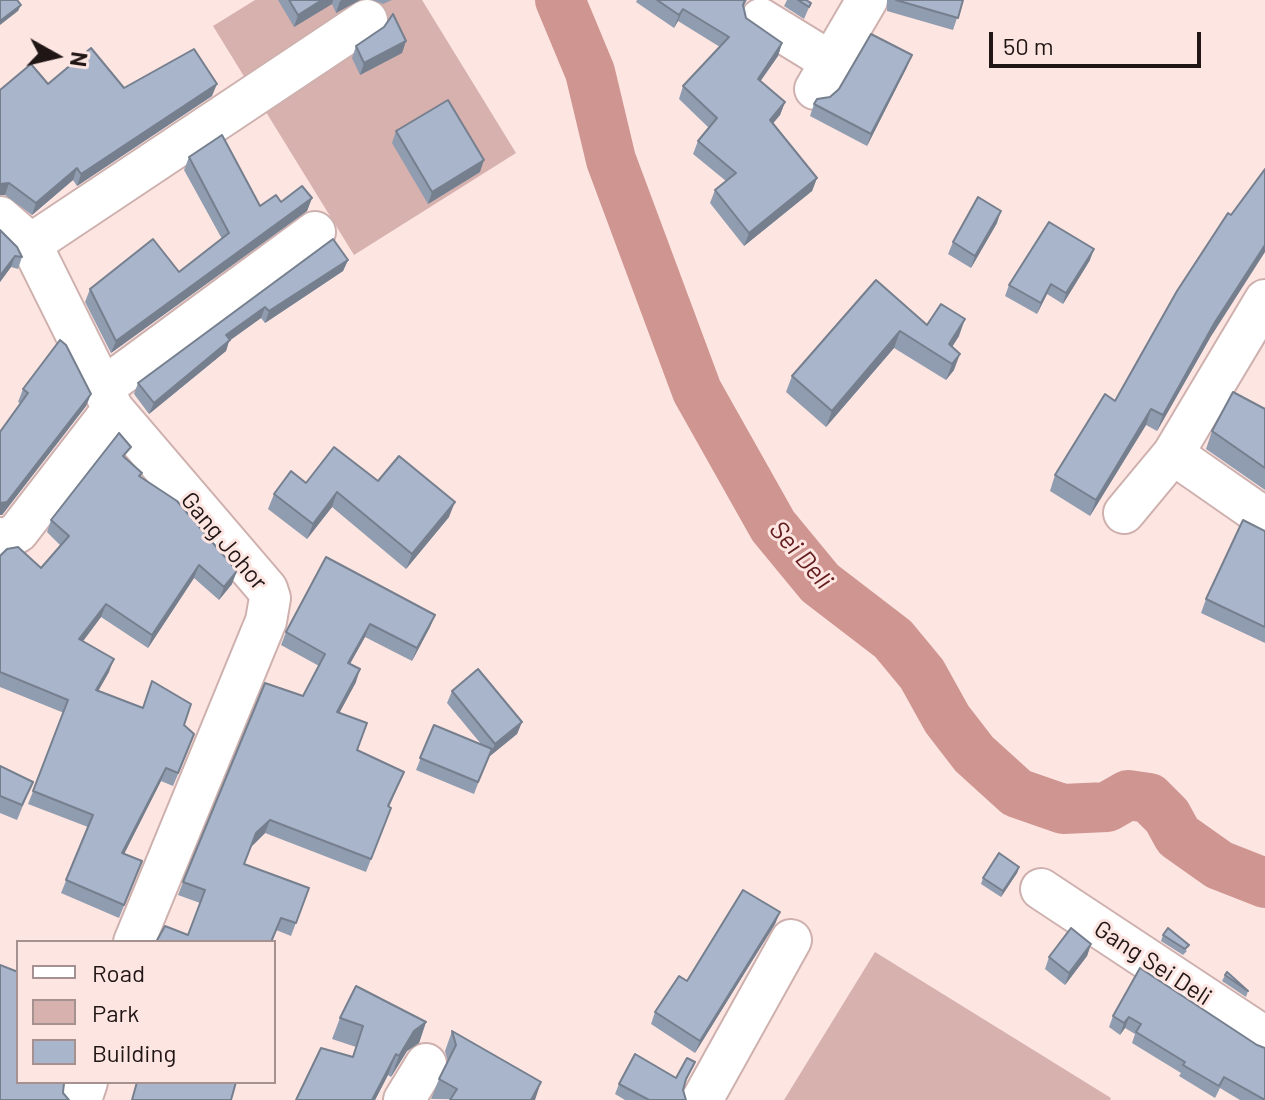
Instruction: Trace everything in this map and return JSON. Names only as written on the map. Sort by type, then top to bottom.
[{"type":"street","points":[[763,16],[823,76],[867,0]]},
{"type":"street","points":[[31,244],[367,20]]},
{"type":"street","name":"Gang Johor","points":[[0,217],[31,244],[108,398],[267,589],[270,598],[266,621],[135,940]]},
{"type":"street","points":[[0,538],[7,539],[18,532],[108,398],[315,232]]},
{"type":"street","points":[[1124,513],[1173,454],[1265,300]]},
{"type":"street","points":[[1173,454],[1265,518]]},
{"type":"street","name":"Gang Sei Deli","points":[[1041,889],[1265,1037]]},
{"type":"street","points":[[702,1100],[791,940]]},
{"type":"street","points":[[404,1100],[426,1064]]},
{"type":"green space","points":[[255,0],[422,0],[516,153],[354,255],[213,26]]},
{"type":"green space","points":[[875,952],[1111,1098],[1110,1100],[784,1100]]},
{"type":"building","points":[[0,0],[17,0],[21,5],[0,21]]},
{"type":"building","points":[[289,0],[322,0],[298,15]]},
{"type":"building","points":[[657,0],[745,0],[746,18],[782,43],[758,79],[785,102],[770,120],[817,178],[749,233],[715,190],[736,173],[698,141],[717,118],[683,86],[729,37],[683,9],[679,15]]},
{"type":"building","points":[[798,0],[806,0],[811,3],[809,7]]},
{"type":"building","points":[[896,0],[963,0],[958,18]]},
{"type":"building","points":[[393,14],[406,41],[364,63],[356,46],[384,27]]},
{"type":"building","points":[[871,34],[912,55],[871,134],[814,104],[817,99],[830,97],[839,89]]},
{"type":"building","points":[[91,48],[124,88],[194,49],[217,84],[81,174],[77,168],[36,203],[9,183],[0,184],[0,90],[31,64],[48,84]]},
{"type":"building","points":[[448,100],[484,160],[432,192],[396,131]]},
{"type":"building","points":[[222,135],[260,206],[276,195],[281,202],[302,186],[312,198],[116,341],[90,289],[153,239],[179,272],[229,233],[189,157]]},
{"type":"building","points":[[1265,169],[1265,245],[1215,322],[1163,415],[1151,409],[1096,500],[1055,475],[1105,394],[1115,401],[1177,291],[1228,213],[1231,215]]},
{"type":"building","points":[[978,197],[1001,211],[975,256],[953,242]]},
{"type":"building","points":[[1049,222],[1094,249],[1066,293],[1051,284],[1041,303],[1009,285]]},
{"type":"building","points":[[0,230],[17,247],[22,257],[15,256],[0,276]]},
{"type":"building","points":[[333,239],[348,260],[269,311],[265,307],[226,335],[230,340],[154,403],[138,383]]},
{"type":"building","points":[[876,280],[927,325],[941,304],[965,319],[949,344],[960,354],[952,364],[900,331],[832,411],[792,376]]},
{"type":"building","points":[[60,340],[66,345],[91,394],[7,502],[0,503],[0,432],[28,393],[23,389]]},
{"type":"building","points":[[1233,392],[1265,409],[1265,468],[1212,431]]},
{"type":"building","points":[[119,433],[131,447],[123,456],[142,473],[139,476],[177,501],[237,571],[224,587],[199,565],[152,635],[106,604],[79,639],[114,659],[96,690],[143,708],[152,681],[191,704],[184,725],[194,734],[178,773],[166,768],[122,853],[142,861],[124,905],[66,880],[93,815],[33,791],[68,700],[0,672],[0,556],[7,549],[18,547],[41,568],[69,536],[51,520]]},
{"type":"building","points":[[334,447],[378,481],[399,456],[455,502],[412,554],[337,492],[313,524],[274,494],[291,471],[306,483]]},
{"type":"building","points":[[1243,520],[1265,531],[1265,627],[1206,599]]},
{"type":"building","points":[[326,557],[435,615],[417,648],[370,624],[348,663],[360,669],[337,712],[367,723],[357,750],[404,772],[388,806],[391,808],[371,859],[270,820],[256,833],[244,864],[309,888],[296,923],[281,918],[272,940],[157,940],[165,926],[188,935],[205,890],[183,882],[265,683],[303,696],[325,654],[286,632]]},
{"type":"building","points":[[478,669],[522,722],[495,744],[452,691]]},
{"type":"building","points":[[434,725],[492,749],[478,782],[420,758]]},
{"type":"building","points":[[0,766],[33,782],[22,805],[0,796]]},
{"type":"building","points":[[999,853],[1019,867],[1003,891],[983,878]]},
{"type":"building","points":[[743,890],[780,912],[700,1041],[655,1012],[679,976],[687,981]]},
{"type":"building","points":[[1071,928],[1091,944],[1069,973],[1049,957]]},
{"type":"building","points":[[1168,928],[1189,945],[1185,949],[1163,935]]},
{"type":"building","points":[[0,965],[16,971],[16,1084],[64,1084],[63,1093],[69,1100],[0,1100]]},
{"type":"building","points":[[1140,968],[1265,1048],[1265,1100],[1224,1077],[1219,1086],[1136,1032],[1141,1024],[1129,1017],[1124,1023],[1113,1016]]},
{"type":"building","points":[[1227,972],[1248,991],[1225,975]]},
{"type":"building","points":[[356,986],[426,1022],[414,1031],[399,1056],[396,1054],[372,1100],[296,1100],[321,1048],[353,1057],[363,1026],[340,1018]]},
{"type":"building","points":[[452,1031],[541,1082],[531,1100],[450,1100],[457,1089],[439,1079],[456,1045]]},
{"type":"building","points":[[635,1054],[676,1078],[687,1058],[695,1062],[683,1090],[686,1100],[649,1100],[619,1084]]},
{"type":"building","points":[[136,1084],[235,1084],[231,1100],[132,1100]]},
{"type":"waterway","name":"Sei Deli","points":[[560,0],[590,72],[611,160],[697,391],[773,526],[820,583],[893,639],[922,674],[947,719],[974,754],[1017,793],[1063,809],[1107,807],[1128,795],[1149,798],[1167,816],[1178,836],[1219,865],[1265,883]]}]
